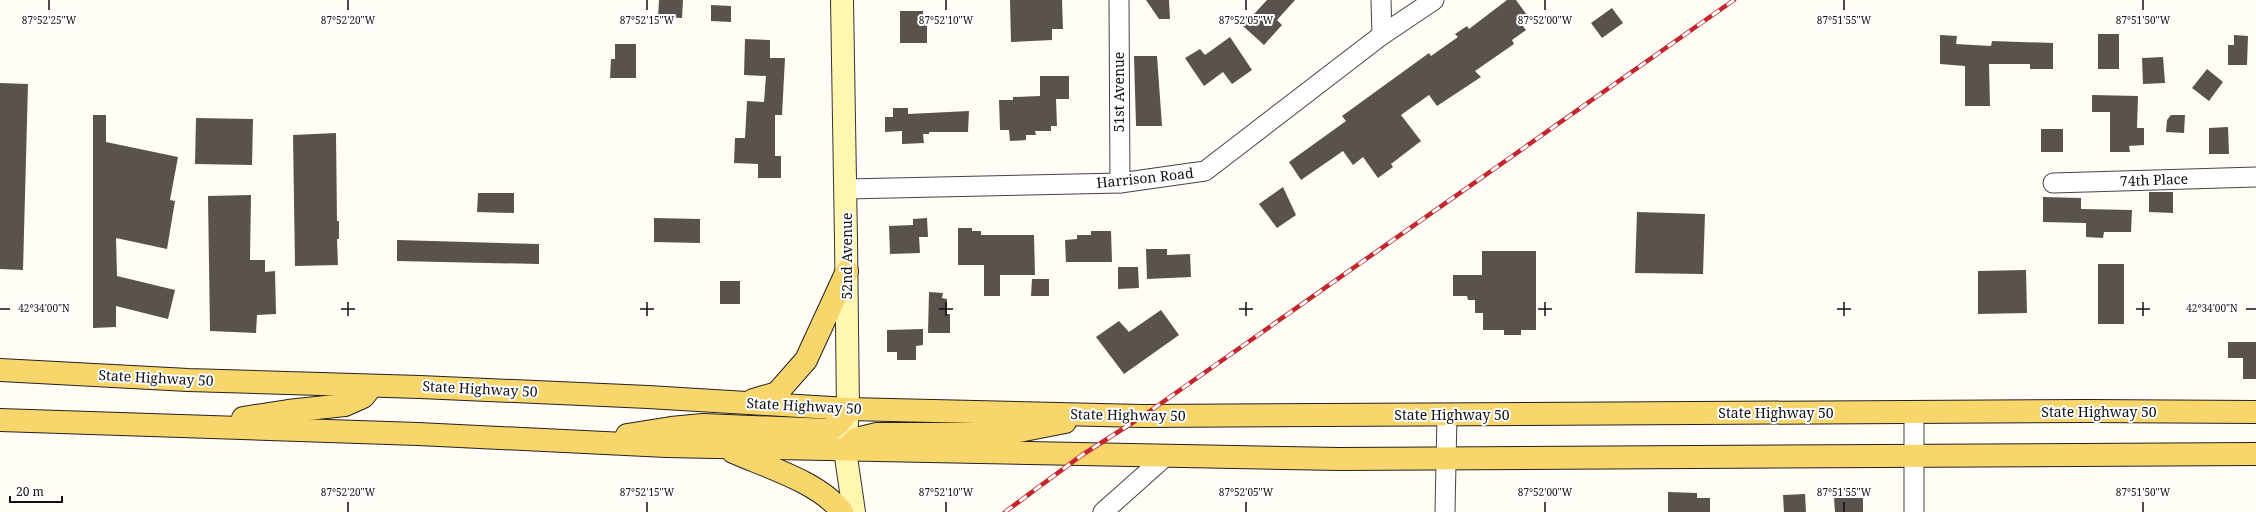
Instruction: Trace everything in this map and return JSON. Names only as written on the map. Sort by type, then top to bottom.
[{"type":"main road","points":[[745,403],[777,393],[806,360],[847,271]]},
{"type":"main road","name":"State Highway 50","points":[[0,370],[212,381],[372,386],[745,403],[848,409],[1093,415],[2256,412]]},
{"type":"main road","points":[[198,426],[288,411],[345,405],[363,397],[372,386]]},
{"type":"main road","points":[[583,442],[671,428],[703,426],[829,430],[837,426],[848,409]]},
{"type":"main road","points":[[845,450],[856,439],[877,434],[981,434],[1019,431],[1048,427],[1093,415]]},
{"type":"main road","points":[[0,420],[198,426],[722,448],[1339,459],[2256,454]]},
{"type":"main road","points":[[722,448],[801,481],[836,504],[842,512]]},
{"type":"street","name":"52nd Avenue","points":[[842,0],[846,189],[848,409],[845,450],[854,512]]},
{"type":"street","name":"51st Avenue","points":[[1119,0],[1120,183]]},
{"type":"street","points":[[1381,0],[1382,35]]},
{"type":"street","name":"Harrison Road","points":[[846,189],[1120,183],[1205,171],[1382,35],[1434,0]]},
{"type":"street","name":"74th Place","points":[[2053,183],[2256,177]]},
{"type":"street","points":[[1914,413],[1914,512]]},
{"type":"street","points":[[1445,512],[1447,415]]},
{"type":"street","points":[[1103,512],[1166,456]]},
{"type":"building","points":[[659,0],[683,0],[682,18],[658,17]]},
{"type":"building","points":[[1010,0],[1062,0],[1063,29],[1052,29],[1052,40],[1011,42]]},
{"type":"building","points":[[1146,0],[1169,0],[1170,19],[1159,19]]},
{"type":"building","points":[[1267,0],[1295,0],[1277,20],[1282,25],[1264,45],[1243,26]]},
{"type":"building","points":[[1507,0],[1516,0],[1527,15],[1519,21],[1526,30],[1512,40],[1514,44],[1475,71],[1481,77],[1437,106],[1429,95],[1401,115],[1421,141],[1391,164],[1393,167],[1378,178],[1363,157],[1353,165],[1343,151],[1301,180],[1289,162],[1346,121],[1342,116],[1429,53],[1431,56],[1458,37],[1455,34],[1467,26],[1469,29]]},
{"type":"building","points":[[711,5],[731,6],[731,22],[711,21]]},
{"type":"building","points":[[1612,8],[1623,23],[1602,38],[1591,23]]},
{"type":"building","points":[[900,11],[923,11],[923,16],[927,16],[927,43],[900,43]]},
{"type":"building","points":[[2098,34],[2119,34],[2119,69],[2098,69]]},
{"type":"building","points":[[1940,35],[1957,36],[1956,44],[1991,46],[1992,41],[2053,43],[2053,69],[2030,69],[2030,64],[1989,64],[1990,106],[1965,106],[1965,66],[1940,64]]},
{"type":"building","points":[[2234,35],[2248,36],[2247,65],[2228,65],[2228,45],[2234,45]]},
{"type":"building","points":[[1230,37],[1252,70],[1232,84],[1223,72],[1204,86],[1185,58],[1200,49],[1205,55]]},
{"type":"building","points":[[745,39],[770,40],[770,58],[785,58],[782,115],[775,115],[775,156],[781,156],[781,178],[758,178],[758,164],[734,163],[735,138],[745,138],[747,101],[764,102],[766,76],[744,75]]},
{"type":"building","points":[[615,44],[636,44],[636,78],[610,78],[611,59],[615,59]]},
{"type":"building","points":[[1134,56],[1157,56],[1162,126],[1136,126]]},
{"type":"building","points":[[2163,57],[2165,83],[2143,84],[2142,58]]},
{"type":"building","points":[[2207,69],[2223,82],[2209,101],[2192,88]]},
{"type":"building","points":[[1040,76],[1069,76],[1069,99],[1056,99],[1057,126],[1051,126],[1051,131],[1035,131],[1036,135],[1026,135],[1026,140],[1010,141],[1009,130],[1000,130],[999,100],[1013,100],[1013,97],[1040,96]]},
{"type":"building","points":[[0,83],[28,84],[23,270],[0,269]]},
{"type":"building","points":[[2092,95],[2138,96],[2137,128],[2144,128],[2144,145],[2129,146],[2130,152],[2110,152],[2110,112],[2092,112]]},
{"type":"building","points":[[893,108],[908,108],[908,114],[969,111],[968,132],[929,132],[929,134],[923,134],[924,143],[902,144],[902,131],[885,132],[885,117],[893,117]]},
{"type":"building","points":[[93,115],[106,115],[106,142],[178,157],[170,200],[175,201],[167,249],[116,238],[117,276],[175,290],[168,319],[116,306],[116,327],[93,328]]},
{"type":"building","points":[[2171,115],[2185,115],[2184,133],[2166,132],[2167,120]]},
{"type":"building","points":[[196,118],[253,119],[252,165],[195,164]]},
{"type":"building","points":[[2228,127],[2229,154],[2209,154],[2209,128]]},
{"type":"building","points":[[2041,129],[2063,129],[2063,152],[2041,152]]},
{"type":"building","points":[[336,133],[337,221],[339,221],[339,239],[337,239],[338,265],[295,266],[293,135]]},
{"type":"building","points":[[1283,187],[1296,215],[1277,228],[1259,204]]},
{"type":"building","points":[[2149,192],[2173,192],[2173,213],[2149,212]]},
{"type":"building","points":[[478,193],[514,193],[514,213],[477,212]]},
{"type":"building","points":[[251,195],[250,260],[265,260],[265,272],[275,271],[276,314],[257,315],[256,333],[210,331],[208,196]]},
{"type":"building","points":[[2043,197],[2081,198],[2081,209],[2132,210],[2131,232],[2104,232],[2103,238],[2086,237],[2086,223],[2043,222]]},
{"type":"building","points":[[1637,212],[1705,214],[1703,274],[1635,273]]},
{"type":"building","points":[[654,218],[700,219],[700,243],[654,242]]},
{"type":"building","points":[[927,218],[928,237],[919,237],[920,253],[890,254],[889,226],[913,225],[913,219]]},
{"type":"building","points":[[958,228],[972,228],[972,231],[981,231],[981,235],[1034,235],[1035,275],[1000,275],[1000,296],[984,296],[984,265],[958,265]]},
{"type":"building","points":[[1091,231],[1111,231],[1112,262],[1066,262],[1065,240],[1077,239],[1077,235],[1091,235]]},
{"type":"building","points":[[397,240],[539,244],[539,264],[397,261]]},
{"type":"building","points":[[1146,249],[1167,249],[1167,255],[1190,254],[1191,277],[1147,279]]},
{"type":"building","points":[[1482,251],[1536,251],[1536,330],[1521,330],[1521,335],[1504,335],[1504,330],[1483,330],[1483,313],[1475,313],[1475,300],[1468,300],[1467,296],[1453,296],[1453,275],[1482,275]]},
{"type":"building","points":[[2098,264],[2124,264],[2124,324],[2098,324]]},
{"type":"building","points":[[1118,267],[1138,267],[1139,288],[1118,289]]},
{"type":"building","points":[[2026,270],[2027,313],[1978,314],[1978,271]]},
{"type":"building","points":[[1032,279],[1049,279],[1049,296],[1031,296]]},
{"type":"building","points":[[720,281],[740,281],[740,304],[720,304]]},
{"type":"building","points":[[929,292],[943,293],[942,298],[947,299],[947,314],[950,314],[950,333],[928,333]]},
{"type":"building","points":[[1161,310],[1179,335],[1124,374],[1096,337],[1119,321],[1129,332]]},
{"type":"building","points":[[923,329],[923,345],[916,346],[916,360],[897,360],[897,352],[887,352],[887,330]]},
{"type":"building","points":[[2228,342],[2256,342],[2256,379],[2243,379],[2243,358],[2228,358]]},
{"type":"building","points":[[1668,492],[1697,493],[1697,498],[1710,498],[1710,512],[1668,512]]},
{"type":"building","points":[[1805,494],[1806,512],[1784,512],[1783,495]]},
{"type":"building","points":[[1834,498],[1863,498],[1863,512],[1835,512]]},
{"type":"railway","points":[[1005,512],[1082,455],[1143,416],[1734,0]]}]
